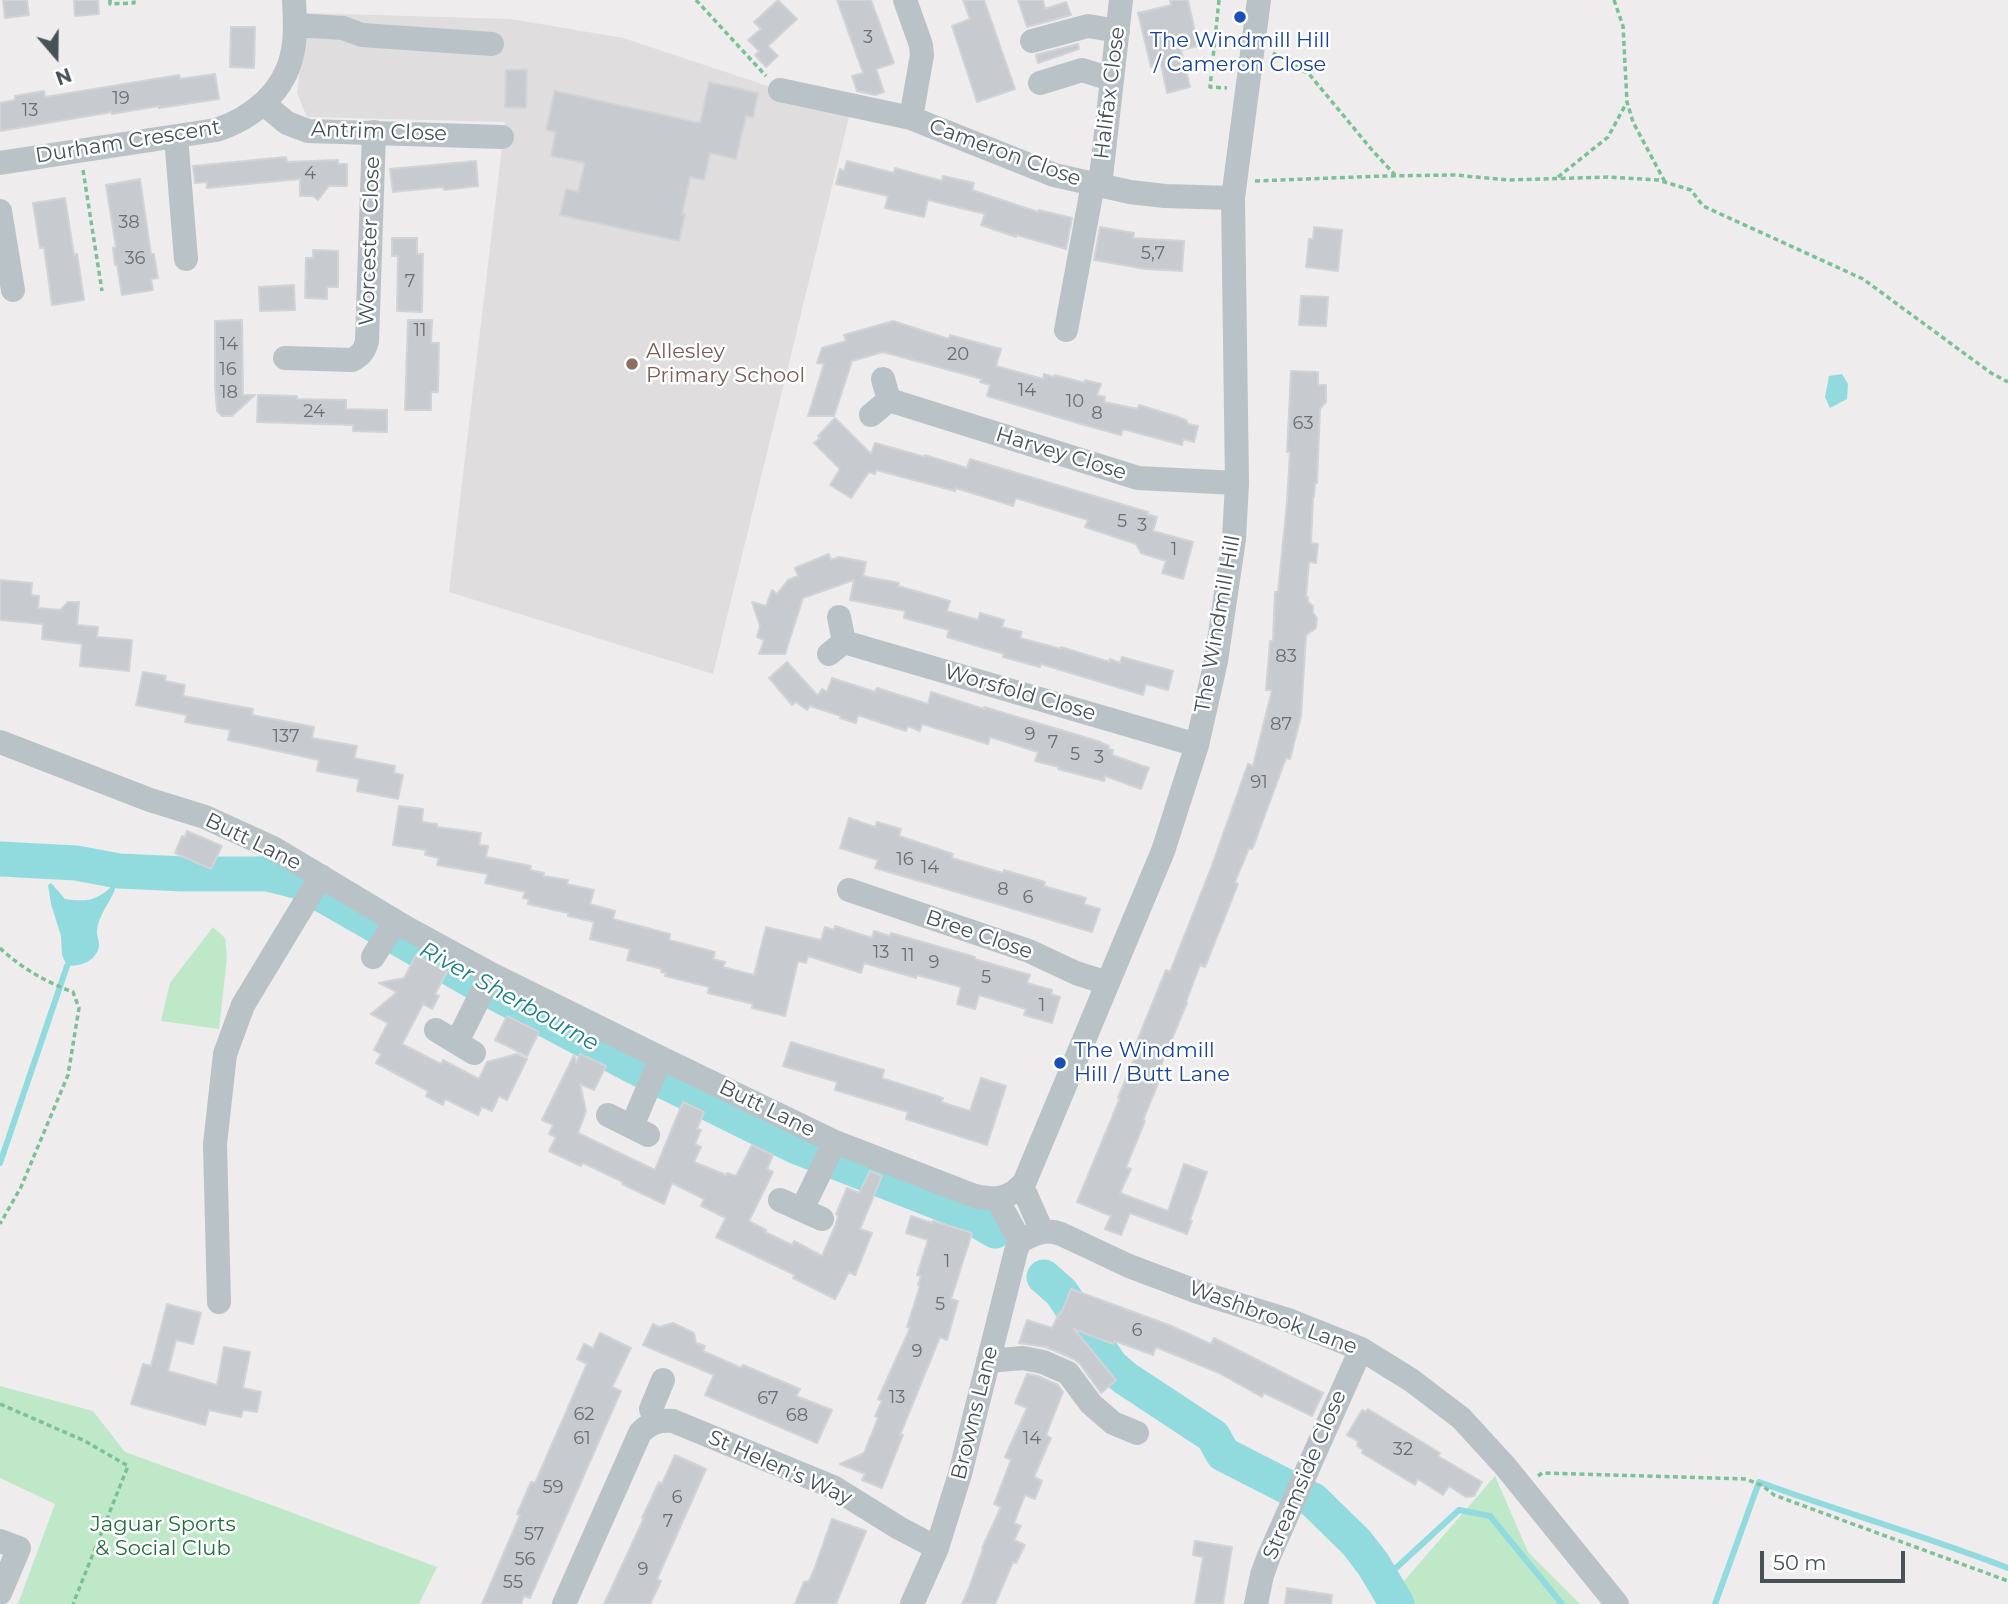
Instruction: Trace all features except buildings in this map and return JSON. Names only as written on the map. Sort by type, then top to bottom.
[{"type":"street","name":"Durham Crescent","points":[[0,163],[216,130],[233,125],[264,104],[283,78],[293,50],[294,0]]},
{"type":"street","points":[[905,0],[922,55],[911,118]]},
{"type":"street","name":"Halifax Close","points":[[1066,330],[1096,185],[1121,0]]},
{"type":"street","name":"The Windmill Hill","points":[[1022,1186],[1163,850],[1197,745],[1216,661],[1234,539],[1237,483],[1234,190],[1259,0]]},
{"type":"street","points":[[295,25],[343,28],[362,35],[492,44]]},
{"type":"street","points":[[1032,41],[1088,26],[1118,31]]},
{"type":"street","points":[[1041,83],[1082,70],[1111,79]]},
{"type":"street","name":"Cameron Close","points":[[780,90],[911,118],[1043,171],[1096,185],[1165,196],[1234,190]]},
{"type":"street","name":"Antrim Close","points":[[264,104],[286,123],[308,131],[502,137]]},
{"type":"street","name":"Worcester Close","points":[[285,358],[352,360],[365,350],[374,132]]},
{"type":"street","points":[[176,136],[186,259]]},
{"type":"street","points":[[0,211],[13,290]]},
{"type":"street","name":"Harvey Close","points":[[881,398],[1138,478],[1237,483]]},
{"type":"street","name":"Worsfold Close","points":[[839,617],[836,648],[1197,745]]},
{"type":"street","name":"Butt Lane","points":[[0,743],[150,800],[205,817],[275,849],[316,884],[392,936],[656,1071],[830,1153],[982,1198],[997,1199]]},
{"type":"street","points":[[219,1302],[215,1144],[225,1054],[243,1005],[316,884]]},
{"type":"street","name":"Bree Close","points":[[847,888],[1029,951],[1076,973],[1107,983]]},
{"type":"street","points":[[456,1042],[486,984]]},
{"type":"street","points":[[608,1115],[640,1130],[656,1071]]},
{"type":"street","name":"Butt Lane","points":[[801,1209],[830,1153]]},
{"type":"street","points":[[1022,1186],[1031,1236],[997,1199],[1012,1194],[1022,1186]]},
{"type":"street","name":"Washbrook Lane","points":[[1031,1236],[1056,1232],[1129,1266],[1198,1292],[1288,1320],[1361,1349],[1412,1380],[1461,1418],[1522,1486],[1617,1604]]},
{"type":"street","name":"Browns Lane","points":[[912,1604],[937,1548],[960,1474],[1013,1258],[1031,1236]]},
{"type":"street","name":"Streamside Close","points":[[1256,1604],[1262,1575],[1361,1349]]},
{"type":"street","points":[[988,1361],[1023,1357],[1068,1373],[1098,1411],[1113,1423],[1137,1433]]},
{"type":"street","points":[[564,1604],[640,1433],[656,1422],[651,1409],[663,1380]]},
{"type":"street","name":"St Helen's Way","points":[[656,1422],[673,1421],[833,1487],[937,1548]]},
{"type":"street","points":[[0,1541],[19,1548],[0,1593]]},
{"type":"path","points":[[110,0],[110,4],[134,3],[134,0]]},
{"type":"path","points":[[696,0],[780,90]]},
{"type":"path","points":[[1219,0],[1210,87],[1247,90]]},
{"type":"path","points":[[1614,0],[1623,26],[1627,102],[1633,122],[1665,182]]},
{"type":"path","points":[[1273,54],[1309,74],[1396,176]]},
{"type":"path","points":[[1556,178],[1608,137],[1627,102]]},
{"type":"path","points":[[80,151],[102,291]]},
{"type":"path","points":[[1234,190],[1396,176],[1455,175],[1508,180],[1608,177],[1658,180],[1691,190],[1703,206],[1863,279],[1991,373],[2008,382]]},
{"type":"path","points":[[0,948],[29,972],[73,992],[79,1008],[68,1075],[21,1187],[0,1223]]},
{"type":"path","points":[[0,1405],[85,1441],[128,1466],[73,1604]]},
{"type":"path","points":[[1522,1486],[1542,1473],[1746,1479],[1774,1494],[2008,1581]]},
{"type":"shaded area","name":"Allesley Primary School","points":[[306,13],[511,19],[623,38],[780,90],[849,117],[713,674],[449,592],[505,122],[307,117],[297,93]]},
{"type":"green space","points":[[213,927],[225,938],[227,957],[219,1029],[161,1021],[170,983]]},
{"type":"green space","name":"Jaguar Sports & Social Club","points":[[0,1386],[93,1411],[125,1452],[437,1567],[419,1604],[18,1604],[55,1504],[0,1478]]},
{"type":"green space","points":[[1495,1476],[1528,1552],[1580,1604],[1384,1604]]},
{"type":"water","points":[[1842,374],[1848,384],[1847,399],[1830,408],[1825,397],[1829,376]]},
{"type":"water","points":[[51,883],[65,899],[72,900],[90,899],[101,895],[112,886],[115,888],[98,925],[97,952],[87,962],[67,966],[51,904],[48,885]]},
{"type":"waterway","name":"River Sherbourne","points":[[0,859],[76,863],[119,871],[268,874],[300,882],[471,980],[633,1066],[797,1147],[963,1212],[995,1231]]},
{"type":"waterway","points":[[0,1163],[67,966]]},
{"type":"waterway","name":"River Sherbourne","points":[[1044,1277],[1061,1292],[1111,1366],[1213,1436],[1223,1454],[1313,1500],[1356,1542],[1397,1604]]},
{"type":"waterway","points":[[1715,1604],[1759,1482],[2008,1568]]},
{"type":"waterway","points":[[1383,1580],[1459,1510],[1490,1516],[1562,1604]]},
{"type":"place","name":"The Windmill Hill / Cameron Close","points":[[1240,17]]},
{"type":"place","name":"Allesley Primary School","points":[[632,364]]},
{"type":"place","name":"The Windmill Hill / Butt Lane","points":[[1060,1063]]}]
